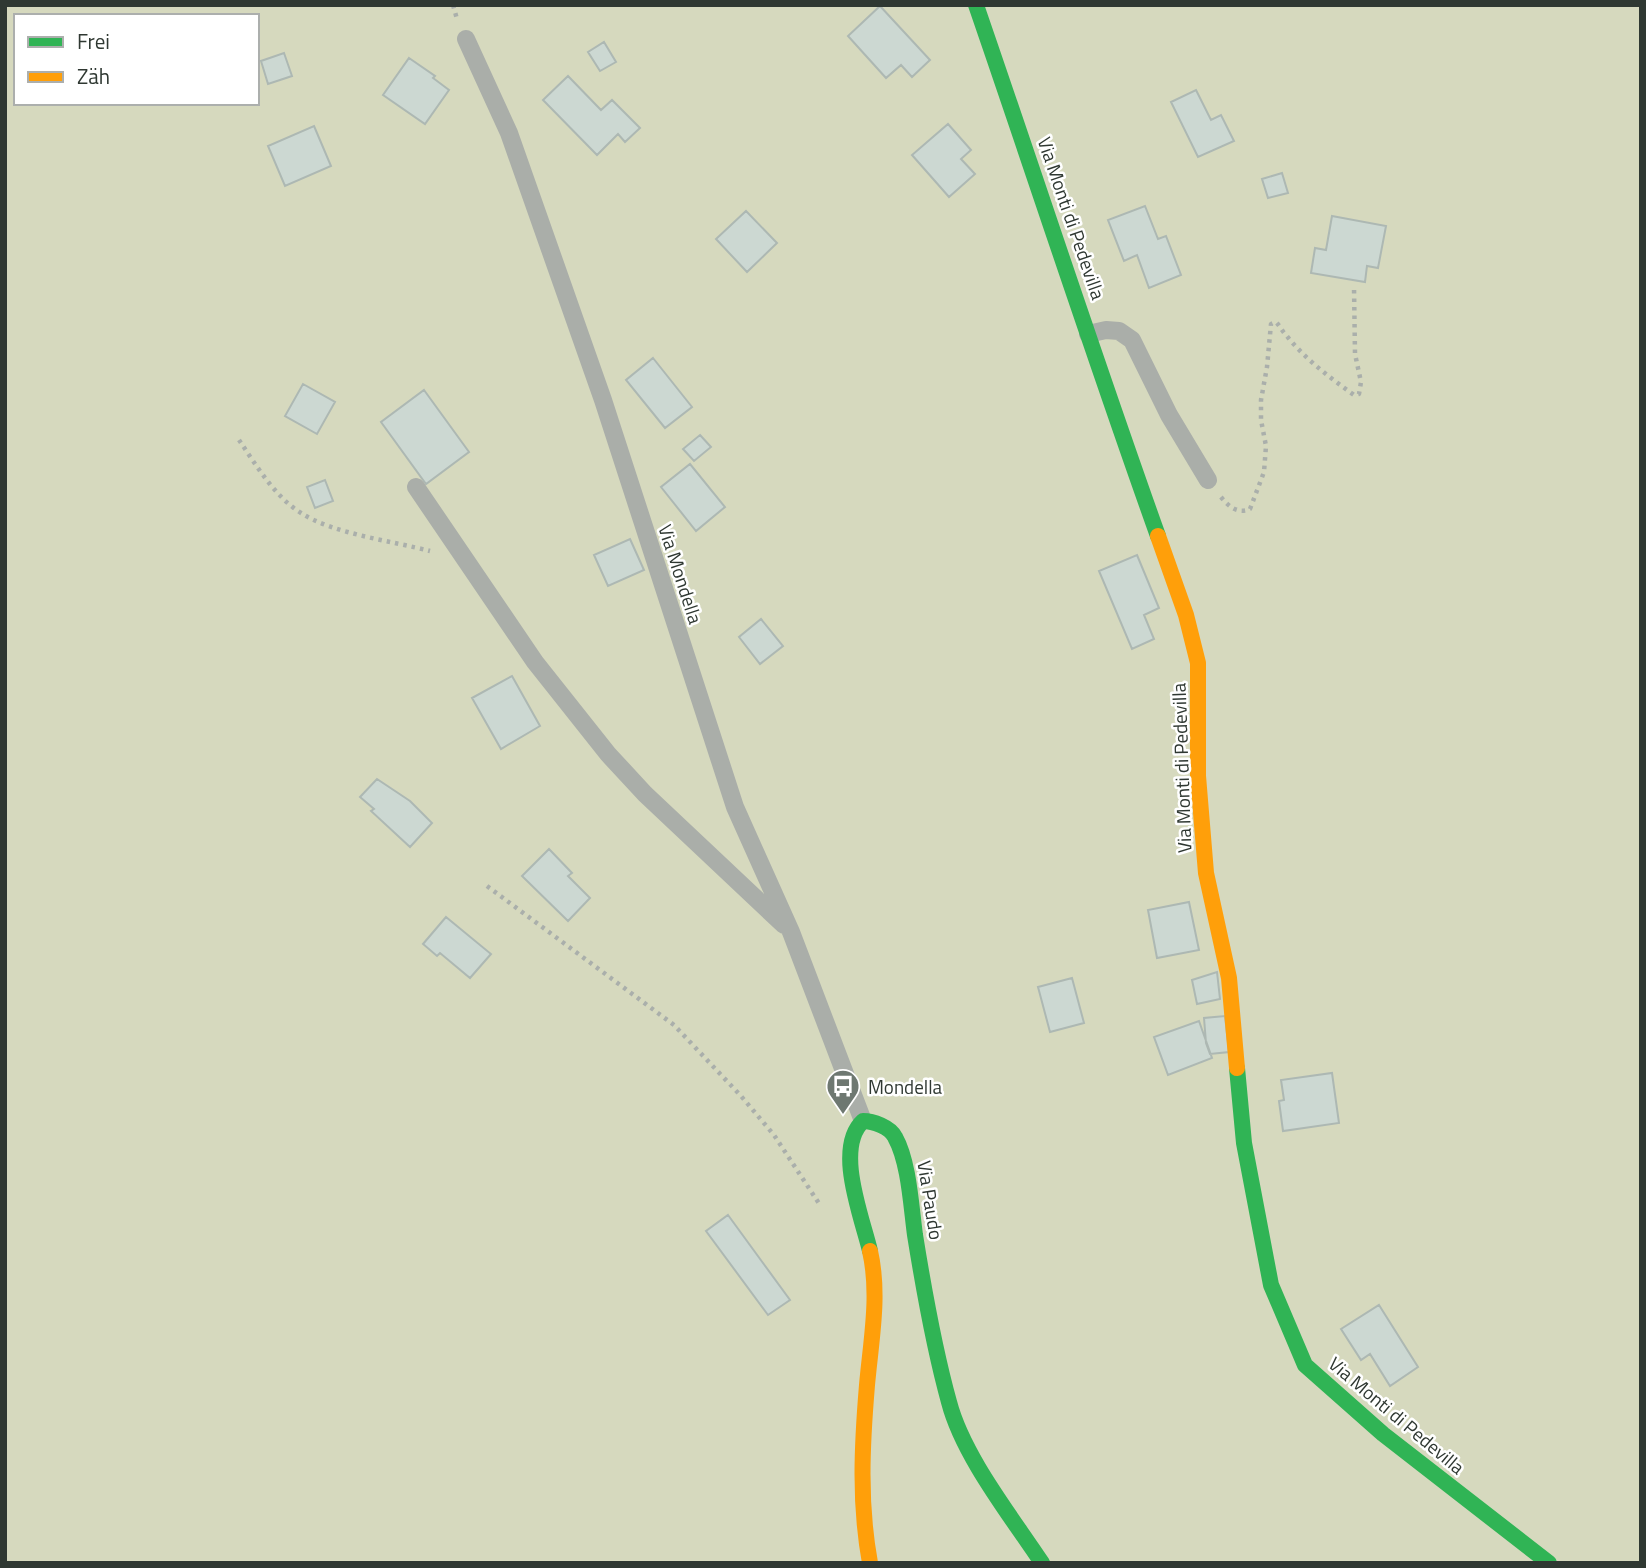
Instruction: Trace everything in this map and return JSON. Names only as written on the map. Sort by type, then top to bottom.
[{"type":"street","name":"Via Monti di Pedevilla","points":[[976,5],[1107,394],[1186,615],[1198,663],[1198,776],[1206,873],[1229,978],[1244,1143],[1271,1285],[1305,1365],[1383,1434],[1549,1563]]},
{"type":"street","points":[[863,1121],[855,1128],[850,1139],[850,1151],[874,1276],[875,1307],[860,1458],[860,1496],[870,1563]]},
{"type":"street","name":"Via Paudo","points":[[863,1121],[872,1121],[894,1134],[904,1158],[924,1284],[949,1404],[957,1426],[984,1475],[1042,1563]]},
{"type":"lane","name":"Via Mondella","points":[[466,39],[509,133],[594,375],[735,807],[791,932],[863,1121]]},
{"type":"lane","points":[[1088,334],[1106,330],[1119,331],[1132,340],[1169,415],[1208,480]]},
{"type":"lane","points":[[416,487],[535,662],[608,754],[645,794],[791,932]]},
{"type":"path","points":[[1208,480],[1234,509],[1243,512],[1250,509],[1264,472],[1266,446],[1261,420],[1261,400],[1268,367],[1271,324],[1276,321],[1320,370],[1354,395],[1359,394],[1361,382],[1355,355],[1354,287]]},
{"type":"path","points":[[239,440],[284,499],[301,513],[330,526],[465,559]]},
{"type":"path","points":[[487,886],[674,1025],[774,1135],[824,1211]]},
{"type":"green space","points":[[5,5],[1641,5],[1641,1563],[5,1563]]},
{"type":"building","points":[[880,6],[930,60],[912,77],[901,65],[886,78],[848,36]]},
{"type":"building","points":[[604,42],[616,62],[600,71],[588,52]]},
{"type":"building","points":[[284,53],[292,76],[268,84],[261,61]]},
{"type":"building","points":[[409,58],[435,76],[433,78],[449,90],[425,124],[383,95]]},
{"type":"building","points":[[568,76],[601,110],[612,100],[640,128],[625,142],[618,134],[597,155],[543,100]]},
{"type":"building","points":[[1196,90],[1211,120],[1221,115],[1234,141],[1198,157],[1171,102]]},
{"type":"building","points":[[948,124],[971,150],[961,159],[975,174],[949,197],[912,155]]},
{"type":"building","points":[[314,126],[331,166],[285,186],[268,146]]},
{"type":"building","points":[[1282,173],[1288,193],[1268,198],[1262,179]]},
{"type":"building","points":[[1145,206],[1158,239],[1166,236],[1181,275],[1149,288],[1137,255],[1124,261],[1108,220]]},
{"type":"building","points":[[746,211],[777,243],[747,272],[716,239]]},
{"type":"building","points":[[1332,216],[1386,226],[1378,268],[1367,266],[1365,282],[1311,273],[1315,248],[1326,250]]},
{"type":"building","points":[[653,358],[692,407],[665,428],[626,380]]},
{"type":"building","points":[[303,384],[335,402],[317,434],[285,416]]},
{"type":"building","points":[[424,390],[469,452],[426,484],[381,422]]},
{"type":"building","points":[[700,435],[711,447],[694,461],[683,449]]},
{"type":"building","points":[[690,464],[725,507],[696,531],[661,487]]},
{"type":"building","points":[[325,480],[333,501],[315,508],[307,487]]},
{"type":"building","points":[[630,539],[644,570],[608,586],[594,555]]},
{"type":"building","points":[[1137,555],[1159,608],[1144,615],[1154,639],[1132,649],[1099,571]]},
{"type":"building","points":[[761,619],[783,646],[760,664],[739,637]]},
{"type":"building","points":[[512,676],[540,726],[501,749],[472,698]]},
{"type":"building","points":[[377,779],[410,801],[432,823],[410,847],[371,811],[374,809],[360,797]]},
{"type":"building","points":[[549,849],[572,873],[568,876],[590,898],[568,921],[522,876]]},
{"type":"building","points":[[1189,902],[1199,950],[1157,958],[1148,910]]},
{"type":"building","points":[[446,917],[491,954],[470,978],[440,953],[437,956],[423,944]]},
{"type":"building","points":[[1217,972],[1220,999],[1197,1004],[1192,980]]},
{"type":"building","points":[[1072,978],[1084,1023],[1050,1032],[1038,987]]},
{"type":"building","points":[[1225,1016],[1229,1052],[1210,1054],[1206,1043],[1204,1018]]},
{"type":"building","points":[[1199,1021],[1212,1058],[1168,1075],[1154,1037]]},
{"type":"building","points":[[1332,1073],[1339,1123],[1283,1131],[1279,1101],[1284,1100],[1281,1080]]},
{"type":"building","points":[[728,1215],[790,1300],[768,1315],[706,1231]]},
{"type":"building","points":[[1379,1305],[1418,1367],[1390,1386],[1370,1354],[1361,1360],[1341,1329]]},
{"type":"traffic: fast","points":[[976,5],[1158,536]]},
{"type":"traffic: fast","points":[[1237,1068],[1244,1143],[1271,1285],[1305,1365],[1383,1434],[1549,1563]]},
{"type":"traffic: fast","points":[[870,1251],[850,1165],[855,1133],[863,1121],[876,1123],[889,1130],[900,1147],[909,1184],[930,1319],[956,1422],[976,1464],[1042,1563]]},
{"type":"traffic: slow","points":[[1158,536],[1186,615],[1198,663],[1198,776],[1206,873],[1229,978],[1237,1068]]},
{"type":"traffic: slow","points":[[870,1251],[874,1301],[862,1474],[870,1563]]},
{"type":"place","name":"Mondella","points":[[843,1116]]}]
